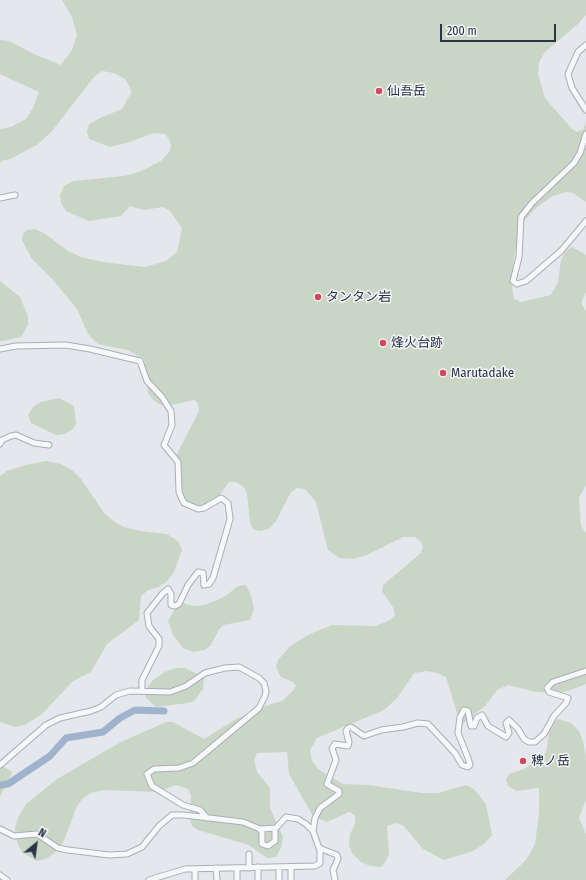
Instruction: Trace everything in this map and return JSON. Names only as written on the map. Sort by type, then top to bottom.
[{"type":"street","points":[[586,46],[578,52],[568,74],[572,88],[586,110]]},
{"type":"street","points":[[586,134],[580,153],[574,163],[532,202],[521,217],[519,257],[513,281],[516,284],[526,281],[561,251],[586,221]]},
{"type":"street","points":[[0,198],[15,195]]},
{"type":"street","points":[[0,349],[16,346],[66,345],[140,361],[147,381],[162,397],[172,411],[172,425],[164,445],[178,462],[179,492],[184,503],[198,509],[204,508],[221,498],[228,504],[230,520],[209,584],[204,585],[203,573],[198,572],[188,585],[180,604],[176,606],[171,605],[172,594],[168,589],[147,613],[149,626],[159,639],[159,646],[142,680],[142,691]]},
{"type":"street","points":[[0,444],[2,440],[16,435],[34,443],[49,445]]},
{"type":"street","points":[[0,765],[46,726],[60,718],[91,711],[123,692],[170,692],[186,686],[204,673],[233,667],[245,669],[264,683],[266,691],[259,708],[193,763],[179,768],[154,769],[147,774],[152,786],[183,805],[200,810],[207,818]]},
{"type":"street","points":[[313,831],[315,818],[320,808],[339,794],[339,791],[328,784],[336,760],[332,748],[335,744],[348,746],[349,742],[346,731],[348,728],[351,727],[364,736],[381,730],[403,728],[418,723],[428,724],[455,753],[462,765],[468,767],[470,766],[468,758],[458,733],[460,717],[464,710],[468,711],[471,726],[474,726],[477,718],[482,715],[488,726],[506,737],[509,734],[506,723],[509,720],[518,729],[524,739],[529,742],[535,742],[544,734],[554,716],[568,698],[548,692],[547,688],[553,682],[586,671]]},
{"type":"street","points":[[0,829],[14,836],[38,834],[58,848],[109,855],[127,854],[142,846],[159,826],[172,815],[238,822],[260,829],[276,828]]},
{"type":"street","points":[[149,880],[174,872],[195,869],[319,865],[320,848],[313,831],[298,819],[286,817],[276,828],[275,841],[268,846],[262,844],[262,832],[260,829]]},
{"type":"street","points":[[320,848],[337,855],[338,859],[333,870],[335,880]]},
{"type":"street","points":[[248,854],[249,868]]},
{"type":"street","points":[[291,866],[291,880]]},
{"type":"street","points":[[258,867],[258,880]]},
{"type":"street","points":[[279,867],[279,880]]},
{"type":"street","points":[[216,868],[217,880]]},
{"type":"street","points":[[237,868],[238,880]]},
{"type":"street","points":[[195,869],[195,880]]},
{"type":"street","points":[[174,872],[174,880]]},
{"type":"street","points":[[0,875],[7,880]]},
{"type":"green space","points":[[62,0],[586,0],[586,15],[579,23],[545,52],[539,62],[538,74],[545,98],[572,129],[577,132],[584,129],[584,123],[586,127],[586,202],[573,193],[566,192],[553,196],[537,207],[524,221],[518,232],[511,280],[514,299],[521,302],[551,295],[558,282],[561,260],[566,251],[572,247],[586,255],[586,292],[581,303],[586,311],[586,485],[579,498],[581,526],[586,533],[586,684],[559,693],[536,692],[508,685],[497,690],[485,706],[464,723],[459,720],[446,677],[427,671],[414,673],[398,697],[384,710],[317,738],[310,750],[312,761],[318,769],[343,784],[368,785],[422,793],[438,793],[466,785],[474,789],[486,804],[492,835],[484,844],[473,851],[444,860],[423,849],[404,826],[396,823],[387,826],[389,853],[386,861],[381,867],[370,866],[361,862],[352,853],[349,845],[350,834],[355,824],[355,815],[349,812],[327,822],[313,816],[289,774],[287,752],[257,753],[254,760],[257,772],[270,788],[270,808],[283,837],[281,848],[276,857],[267,858],[249,845],[198,830],[192,826],[190,819],[191,796],[188,789],[176,785],[157,792],[104,790],[91,793],[82,799],[76,808],[65,838],[59,849],[46,859],[37,861],[22,852],[17,842],[15,828],[18,818],[26,804],[57,779],[121,742],[166,722],[173,722],[204,739],[236,719],[268,705],[282,701],[296,686],[293,682],[281,677],[276,667],[278,660],[290,646],[310,634],[332,625],[376,626],[390,620],[395,615],[394,609],[382,591],[383,585],[421,553],[423,547],[421,542],[415,537],[403,537],[367,555],[353,559],[339,558],[328,550],[316,502],[305,489],[297,488],[291,492],[276,521],[269,529],[260,531],[253,529],[250,523],[247,493],[244,487],[236,482],[229,482],[210,508],[200,512],[184,504],[177,454],[199,411],[198,404],[195,400],[161,405],[153,400],[148,393],[144,359],[127,350],[98,344],[88,334],[77,309],[54,281],[32,259],[22,240],[23,234],[27,230],[35,229],[44,233],[68,251],[81,257],[102,262],[145,267],[166,261],[177,252],[182,228],[170,211],[163,207],[143,210],[130,206],[121,216],[89,221],[66,211],[61,203],[60,195],[64,186],[73,181],[124,176],[139,172],[161,161],[170,151],[171,145],[169,139],[165,134],[153,133],[130,142],[110,147],[89,139],[87,131],[89,124],[122,109],[131,93],[130,87],[125,79],[114,73],[102,71],[94,77],[52,131],[37,145],[10,159],[2,161],[0,164],[0,129],[11,127],[26,119],[33,108],[39,92],[0,74],[0,40],[9,41],[36,55],[61,65],[72,50],[77,35],[72,17]]},
{"type":"green space","points":[[0,281],[20,297],[28,316],[28,325],[21,337],[3,341],[0,341]]},
{"type":"green space","points":[[59,398],[74,406],[76,423],[74,428],[65,434],[56,435],[31,423],[28,415],[34,406],[41,402]]},
{"type":"green space","points":[[46,461],[61,464],[72,470],[81,479],[104,513],[115,522],[124,527],[140,531],[167,534],[178,541],[182,550],[174,572],[167,581],[159,587],[148,590],[141,596],[139,620],[107,644],[91,672],[73,681],[42,714],[25,725],[15,727],[0,722],[0,476],[7,471]]},
{"type":"green space","points":[[246,585],[251,596],[254,609],[250,620],[223,625],[218,631],[211,645],[205,650],[194,652],[183,648],[173,635],[168,621],[176,607],[183,603],[193,606],[205,605],[224,597],[238,586]]},
{"type":"green space","points":[[176,668],[185,668],[204,677],[203,689],[194,701],[156,707],[145,697],[145,691],[153,680],[165,672]]},
{"type":"green space","points":[[558,719],[571,723],[579,731],[583,741],[586,758],[586,800],[579,818],[586,834],[586,880],[505,880],[526,860],[535,844],[539,813],[539,788],[517,791],[508,786],[506,779],[509,774],[524,769],[546,753],[550,726]]},
{"type":"green space","points":[[0,764],[12,772],[0,797]]},
{"type":"waterway","points":[[0,785],[8,784],[50,756],[66,738],[103,732],[120,718],[135,710],[164,711]]},
{"type":"place","name":"仙吾岳","points":[[379,91]]},
{"type":"place","name":"タンタン岩","points":[[318,297]]},
{"type":"place","name":"烽火台跡","points":[[383,343]]},
{"type":"place","name":"Marutadake","points":[[443,373]]},
{"type":"place","name":"稗ノ岳","points":[[523,761]]}]
